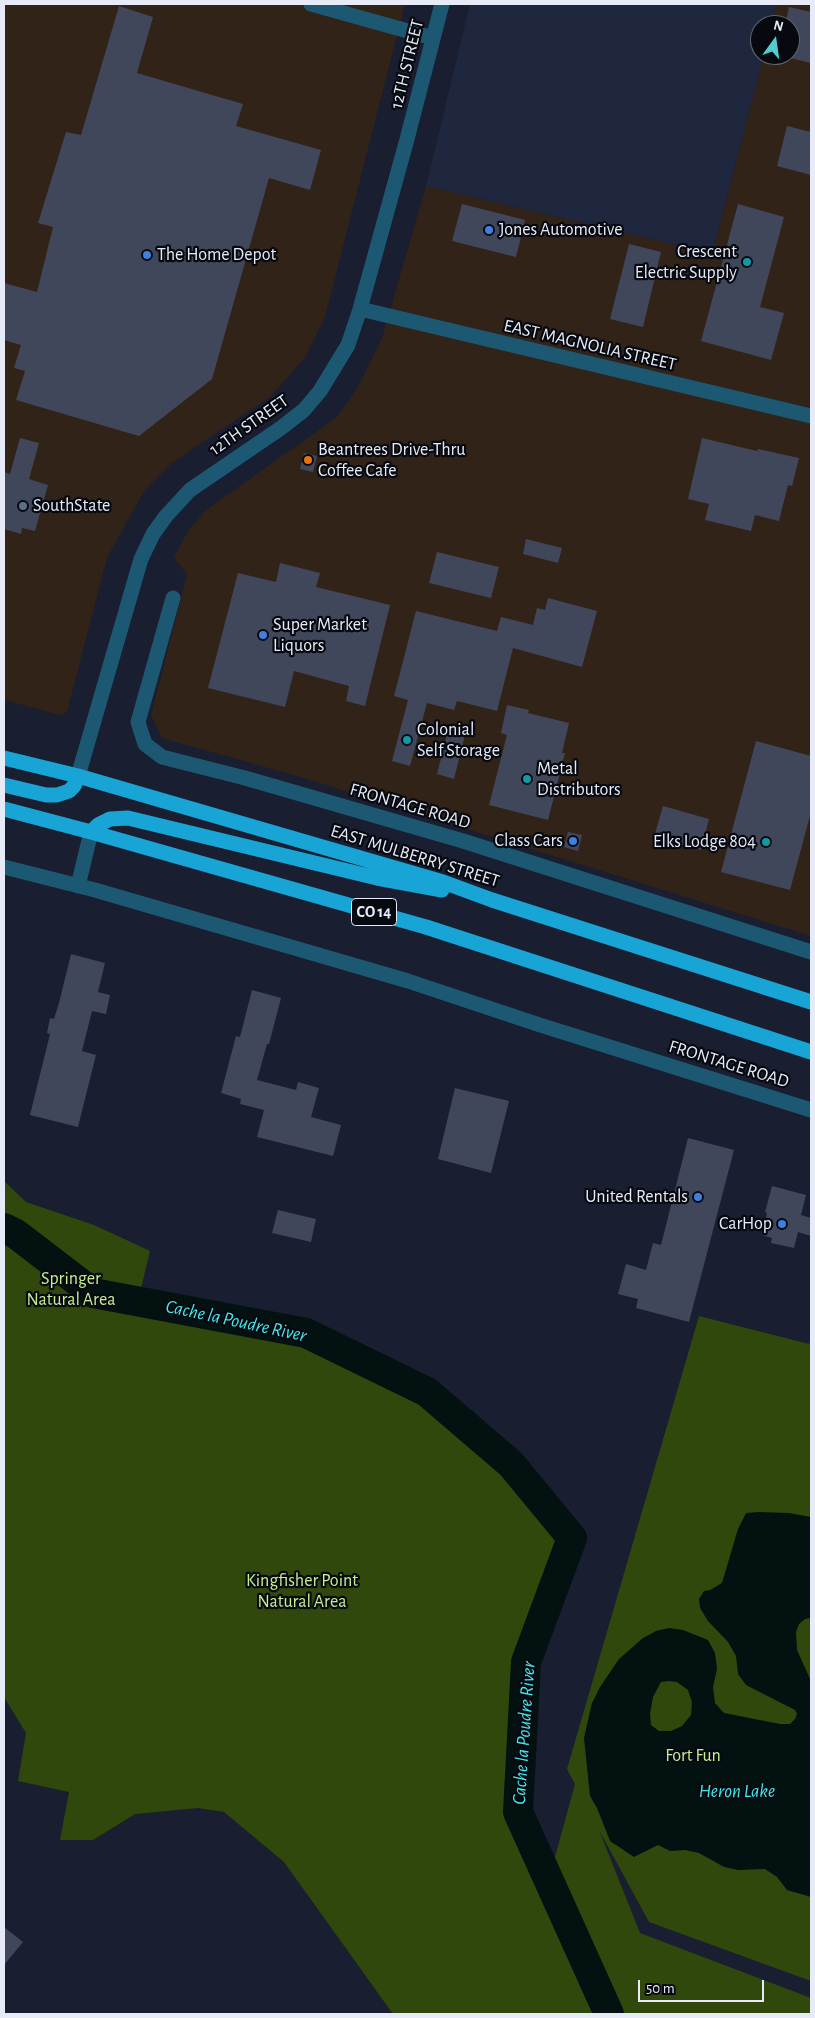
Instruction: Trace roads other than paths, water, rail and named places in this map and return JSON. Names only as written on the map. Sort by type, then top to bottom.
[{"type":"highway","name":"EAST MULBERRY STREET","points":[[4,758],[78,776],[443,882],[492,900],[811,1002]]},
{"type":"highway","points":[[4,785],[46,795],[57,795],[69,791],[74,786],[78,776]]},
{"type":"highway","name":"CO 14","points":[[4,809],[426,927],[811,1052]]},
{"type":"highway","points":[[91,832],[98,825],[110,819],[128,818],[377,878],[492,900]]},
{"type":"street","points":[[311,4],[433,38]]},
{"type":"street","name":"12TH STREET","points":[[78,776],[141,558],[153,534],[166,516],[190,490],[281,428],[304,410],[320,391],[348,345],[360,309],[406,143],[442,4]]},
{"type":"street","name":"EAST MAGNOLIA STREET","points":[[360,309],[811,416]]},
{"type":"street","name":"FRONTAGE ROAD","points":[[173,598],[138,722],[144,744],[162,757],[245,778],[463,841],[811,952]]},
{"type":"street","points":[[78,886],[91,832]]},
{"type":"street","name":"FRONTAGE ROAD","points":[[4,867],[78,886],[399,979],[548,1028],[811,1110]]},
{"type":"water","name":"Heron Lake","points":[[746,1513],[789,1513],[811,1517],[811,1618],[805,1619],[799,1624],[796,1632],[797,1650],[811,1681],[811,1897],[787,1890],[777,1877],[765,1869],[738,1870],[724,1867],[699,1853],[685,1850],[670,1851],[658,1845],[634,1857],[610,1841],[597,1808],[590,1796],[584,1738],[592,1703],[600,1687],[619,1659],[643,1638],[656,1631],[669,1628],[683,1630],[708,1640],[715,1653],[717,1669],[713,1687],[715,1703],[724,1713],[780,1724],[790,1724],[795,1719],[797,1714],[795,1710],[746,1685],[738,1674],[736,1656],[728,1642],[708,1621],[700,1608],[699,1599],[704,1591],[710,1590],[722,1583],[738,1529]],"holes":[[[661,1682],[677,1682],[688,1690],[692,1702],[691,1715],[682,1726],[671,1731],[659,1731],[651,1725],[650,1714],[653,1697]]]},
{"type":"waterway","name":"Cache la Poudre River","points":[[4,1228],[16,1234],[93,1293],[306,1333],[427,1392],[511,1464],[572,1538],[526,1662],[518,1812],[609,2014]]},
{"type":"place","name":"Jones Automotive","points":[[489,230]]},
{"type":"place","name":"The Home Depot","points":[[147,255]]},
{"type":"place","name":"Crescent Electric Supply","points":[[747,262]]},
{"type":"place","name":"Beantrees Drive-Thru Coffee Cafe","points":[[308,460]]},
{"type":"place","name":"SouthState","points":[[23,506]]},
{"type":"place","name":"Super Market Liquors","points":[[263,635]]},
{"type":"place","name":"Colonial Self Storage","points":[[407,740]]},
{"type":"place","name":"Metal Distributors","points":[[527,779]]},
{"type":"place","name":"Class Cars","points":[[573,841]]},
{"type":"place","name":"Elks Lodge 804","points":[[766,842]]},
{"type":"place","name":"United Rentals","points":[[698,1197]]},
{"type":"place","name":"CarHop","points":[[782,1224]]},
{"type":"park label","name":"Springer Natural Area","points":[[71,1289]]},
{"type":"park label","name":"Kingfisher Point Natural Area","points":[[302,1591]]},
{"type":"park label","name":"Fort Fun","points":[[693,1756]]}]
